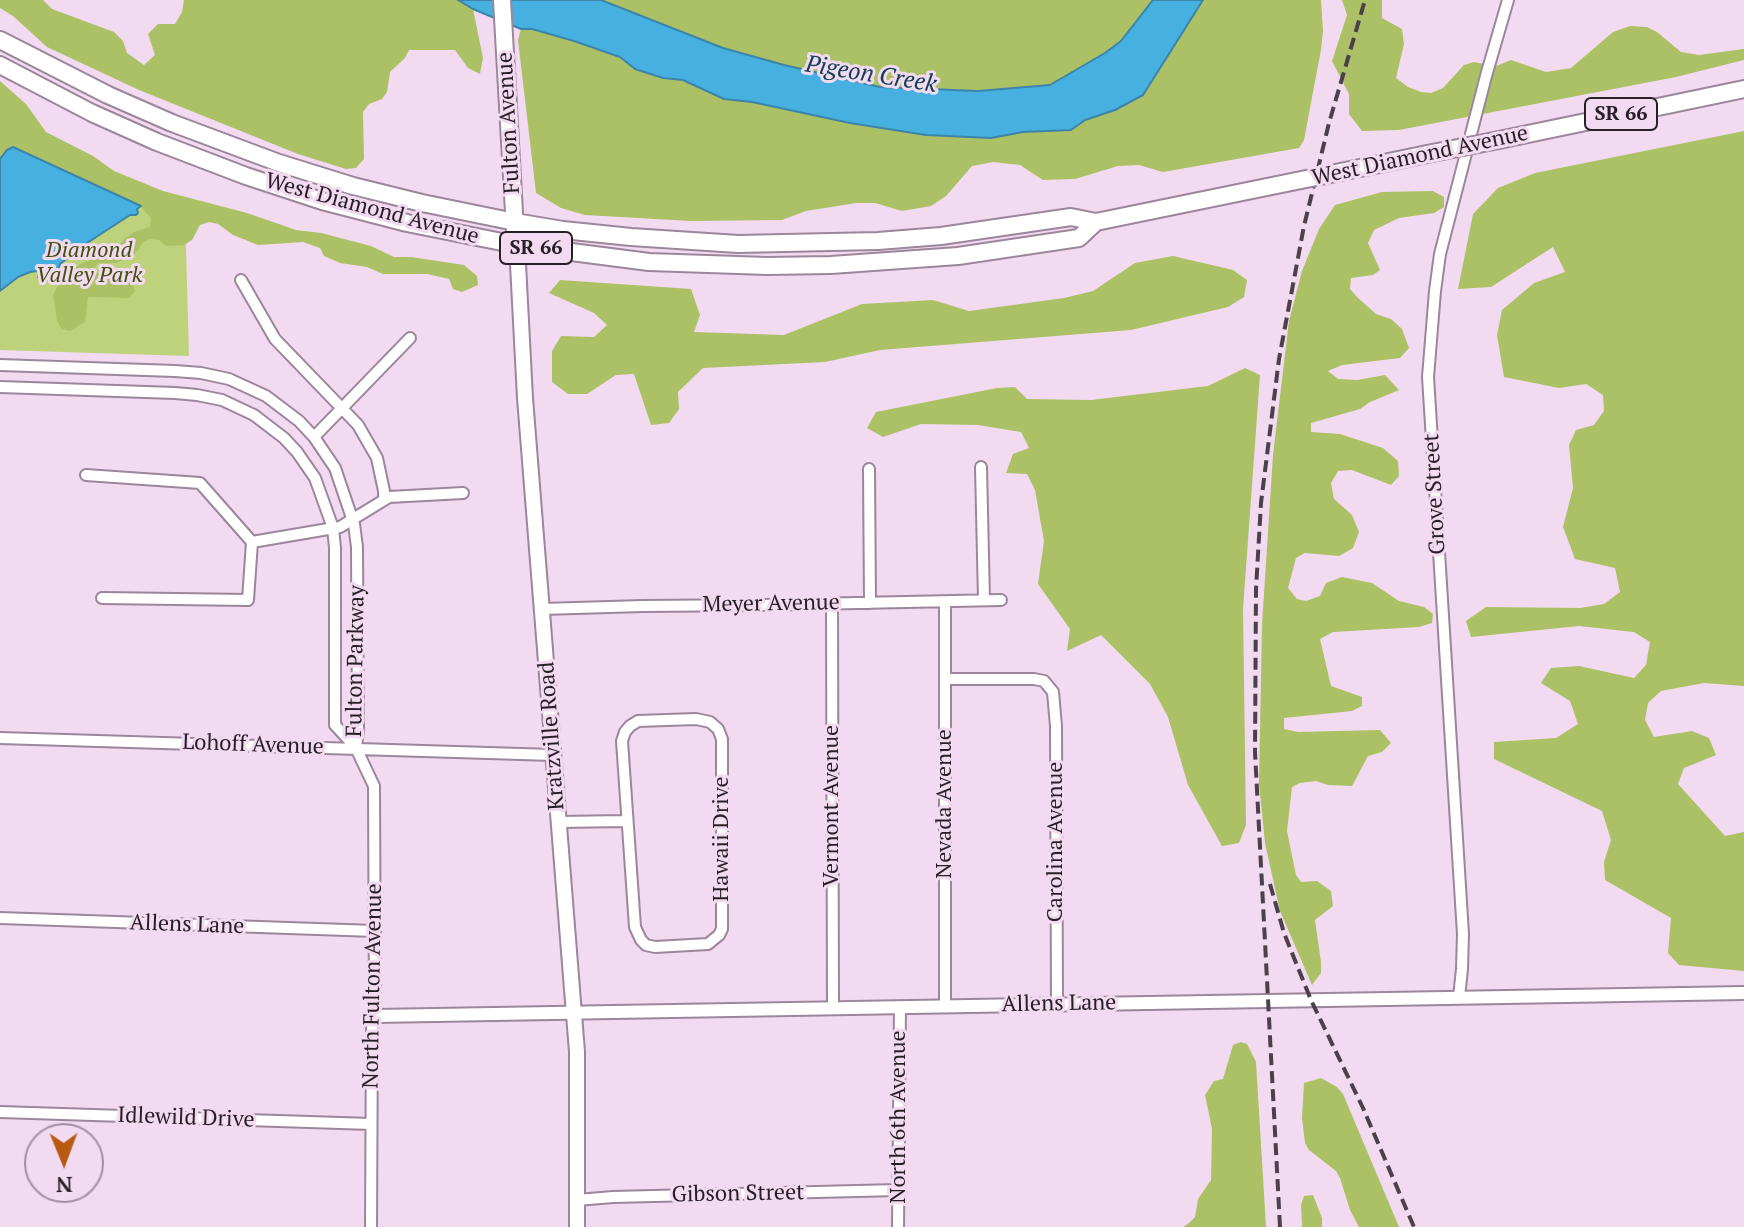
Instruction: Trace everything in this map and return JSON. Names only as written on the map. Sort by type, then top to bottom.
[{"type":"main road","name":"Fulton Avenue","points":[[502,0],[517,245]]},
{"type":"main road","name":"West Diamond Avenue","points":[[0,40],[108,95],[224,144],[353,186],[515,222],[631,237],[700,242],[778,244],[878,241],[941,236],[1071,217],[1096,222],[1744,89]]},
{"type":"main road","name":"West Diamond Avenue","points":[[0,65],[131,131],[246,176],[322,201],[407,223],[517,245],[649,262],[831,265],[958,256],[1079,238],[1096,222]]},
{"type":"main road","name":"Kratzville Road","points":[[517,245],[525,398],[574,1014],[578,1095],[577,1227]]},
{"type":"street","name":"Grove Street","points":[[1459,997],[1463,934],[1428,377],[1440,254],[1508,0]]},
{"type":"street","points":[[241,280],[275,339],[358,425],[377,458],[384,500]]},
{"type":"street","points":[[314,437],[410,338]]},
{"type":"street","name":"Fulton Parkway","points":[[0,365],[175,371],[229,379],[266,396],[299,421],[314,437],[335,468],[353,519],[357,547],[356,748]]},
{"type":"street","name":"Fulton Parkway","points":[[0,387],[197,395],[222,400],[268,425],[297,452],[315,478],[333,528],[335,725],[356,748]]},
{"type":"street","points":[[981,467],[984,600]]},
{"type":"street","points":[[869,469],[870,603]]},
{"type":"street","points":[[86,475],[200,483],[252,542],[248,600],[102,598]]},
{"type":"street","points":[[252,542],[340,527],[389,497],[463,493]]},
{"type":"street","name":"Meyer Avenue","points":[[542,609],[1001,600]]},
{"type":"street","name":"Nevada Avenue","points":[[945,602],[945,1006]]},
{"type":"street","name":"Vermont Avenue","points":[[832,604],[833,1008]]},
{"type":"street","name":"Carolina Avenue","points":[[945,679],[1034,679],[1051,687],[1055,697],[1057,1004]]},
{"type":"street","name":"Hawaii Drive","points":[[696,719],[710,722],[718,729],[722,739],[722,925],[719,935],[711,942],[655,947],[641,940],[635,927],[626,821],[622,741],[630,726],[638,721],[696,719]]},
{"type":"street","name":"Lohoff Avenue","points":[[0,738],[553,755]]},
{"type":"street","name":"North Fulton Avenue","points":[[356,748],[374,786],[375,1016],[372,1028],[371,1227]]},
{"type":"street","points":[[559,822],[626,821]]},
{"type":"street","name":"Allens Lane","points":[[0,918],[375,931]]},
{"type":"street","name":"Allens Lane","points":[[375,1016],[1744,993]]},
{"type":"street","name":"North 6th Avenue","points":[[898,1227],[900,1007]]},
{"type":"street","name":"Idlewild Drive","points":[[0,1112],[371,1124]]},
{"type":"street","name":"Gibson Street","points":[[577,1200],[898,1190]]},
{"type":"green space","points":[[0,0],[43,0],[52,9],[114,32],[123,41],[127,53],[144,65],[155,55],[148,34],[158,24],[175,24],[184,0],[458,0],[473,9],[483,58],[480,74],[468,68],[455,50],[409,50],[390,72],[387,92],[382,99],[369,104],[363,112],[364,159],[356,168],[346,169],[298,154],[139,90],[47,47],[0,8]]},
{"type":"green space","points":[[601,0],[1153,0],[1121,41],[1050,85],[978,91],[880,87],[784,65],[723,48]]},
{"type":"green space","points":[[1203,0],[1321,0],[1321,50],[1304,140],[1299,148],[1163,172],[1139,165],[1118,166],[1075,179],[1043,180],[1020,165],[993,162],[972,166],[946,196],[931,206],[902,211],[875,203],[856,203],[806,211],[782,220],[691,221],[585,215],[561,208],[536,193],[518,40],[521,29],[532,29],[574,41],[620,57],[635,69],[663,78],[683,80],[724,99],[926,135],[991,138],[1023,132],[1071,130],[1085,120],[1115,110]]},
{"type":"green space","points":[[1342,0],[1382,0],[1382,18],[1402,29],[1404,44],[1396,78],[1421,92],[1431,93],[1443,88],[1464,65],[1474,62],[1496,66],[1511,60],[1546,72],[1571,68],[1613,32],[1630,26],[1647,27],[1657,32],[1681,52],[1699,55],[1744,49],[1744,60],[1676,77],[1399,130],[1362,131],[1349,114],[1349,94],[1332,61],[1347,15]]},
{"type":"green space","points":[[0,81],[26,104],[46,132],[93,156],[114,171],[163,191],[247,213],[296,230],[371,246],[394,257],[464,265],[477,276],[478,285],[462,292],[453,289],[449,279],[427,274],[383,274],[367,267],[340,263],[324,256],[320,248],[303,242],[258,245],[209,222],[200,225],[192,240],[184,245],[166,246],[159,240],[150,239],[142,243],[138,251],[117,263],[98,263],[93,270],[107,278],[128,275],[135,291],[129,298],[88,297],[85,322],[70,331],[62,329],[57,321],[53,295],[57,287],[71,278],[80,264],[105,255],[134,232],[150,227],[151,218],[140,206],[13,147],[0,159]]},
{"type":"green space","name":"Diamond Valley Park","points":[[0,125],[185,213],[189,356],[0,350]]},
{"type":"green space","points":[[1744,131],[1744,686],[1704,683],[1661,691],[1648,703],[1645,720],[1654,737],[1692,731],[1709,738],[1716,755],[1684,768],[1678,784],[1725,836],[1744,832],[1744,971],[1679,965],[1668,953],[1671,918],[1605,880],[1604,862],[1611,840],[1602,811],[1494,759],[1494,742],[1556,738],[1578,724],[1570,701],[1541,683],[1551,668],[1579,666],[1634,678],[1646,665],[1650,642],[1634,632],[1579,626],[1471,637],[1466,621],[1486,607],[1580,608],[1604,604],[1620,592],[1615,568],[1575,559],[1563,527],[1573,488],[1569,445],[1576,430],[1594,425],[1604,411],[1603,395],[1586,384],[1559,388],[1504,377],[1497,335],[1502,310],[1534,283],[1565,272],[1553,247],[1491,287],[1458,289],[1473,214],[1498,188],[1535,173]]},
{"type":"green space","points":[[1433,191],[1444,197],[1444,207],[1434,213],[1399,218],[1374,230],[1368,243],[1380,270],[1373,275],[1351,278],[1350,289],[1376,314],[1391,319],[1402,329],[1409,348],[1400,358],[1342,365],[1328,371],[1338,379],[1357,380],[1385,375],[1399,390],[1360,409],[1311,423],[1311,432],[1340,434],[1383,448],[1398,461],[1399,476],[1391,485],[1352,470],[1338,471],[1331,483],[1334,499],[1352,515],[1359,532],[1353,548],[1339,556],[1305,553],[1296,558],[1288,588],[1297,599],[1306,601],[1320,596],[1326,583],[1342,577],[1372,583],[1399,601],[1424,607],[1433,614],[1432,623],[1419,627],[1333,632],[1320,639],[1331,686],[1362,697],[1362,706],[1352,711],[1284,718],[1284,729],[1298,732],[1380,730],[1391,743],[1382,752],[1368,756],[1352,786],[1316,781],[1292,787],[1287,831],[1296,875],[1301,882],[1317,881],[1331,891],[1333,906],[1315,920],[1321,973],[1312,985],[1280,911],[1265,843],[1259,783],[1262,624],[1273,455],[1289,321],[1302,271],[1319,229],[1335,205],[1382,192]]},
{"type":"green space","points":[[1173,256],[1233,270],[1247,280],[1244,297],[1228,307],[1131,330],[880,350],[825,362],[703,368],[678,392],[679,409],[669,423],[651,425],[634,374],[616,375],[587,394],[568,394],[552,382],[552,351],[561,336],[594,337],[607,325],[594,313],[549,293],[560,280],[691,289],[700,315],[694,332],[784,335],[862,304],[933,300],[969,311],[1064,298],[1093,291],[1135,263]]},
{"type":"green space","points":[[1245,368],[1260,375],[1243,609],[1246,825],[1239,843],[1222,846],[1188,785],[1168,717],[1150,684],[1101,635],[1067,651],[1070,629],[1038,584],[1044,541],[1035,490],[1027,474],[1006,473],[1013,454],[1029,448],[1021,432],[978,425],[921,424],[883,437],[867,428],[876,412],[997,388],[1015,387],[1027,399],[1091,400],[1208,386]]},
{"type":"green space","points":[[1241,1042],[1247,1044],[1256,1062],[1266,1227],[1183,1227],[1195,1217],[1198,1199],[1211,1180],[1212,1129],[1205,1095],[1214,1081],[1223,1079],[1233,1045]]},
{"type":"green space","points":[[1321,1078],[1343,1094],[1399,1227],[1359,1227],[1336,1171],[1309,1150],[1305,1143],[1302,1118],[1304,1083]]},
{"type":"green space","points":[[1313,1195],[1322,1218],[1322,1227],[1302,1227],[1301,1205],[1304,1196]]},
{"type":"water","points":[[458,0],[601,0],[723,48],[784,65],[880,87],[978,91],[1050,85],[1121,41],[1153,0],[1203,0],[1143,95],[1115,110],[1085,120],[1071,130],[1023,132],[991,138],[926,135],[724,99],[683,80],[663,78],[635,69],[620,57],[574,41],[532,29],[521,29]]},
{"type":"water","points":[[13,147],[141,206],[136,215],[130,215],[60,264],[56,278],[44,281],[38,277],[39,272],[30,272],[0,291],[0,159]]},
{"type":"railway","points":[[1280,1227],[1255,752],[1256,589],[1261,503],[1279,359],[1304,226],[1329,123],[1365,0]]},
{"type":"railway","points":[[1270,884],[1284,933],[1311,1000],[1363,1108],[1414,1227]]},
{"type":"water label","name":"Pigeon Creek","points":[[871,75]]}]
